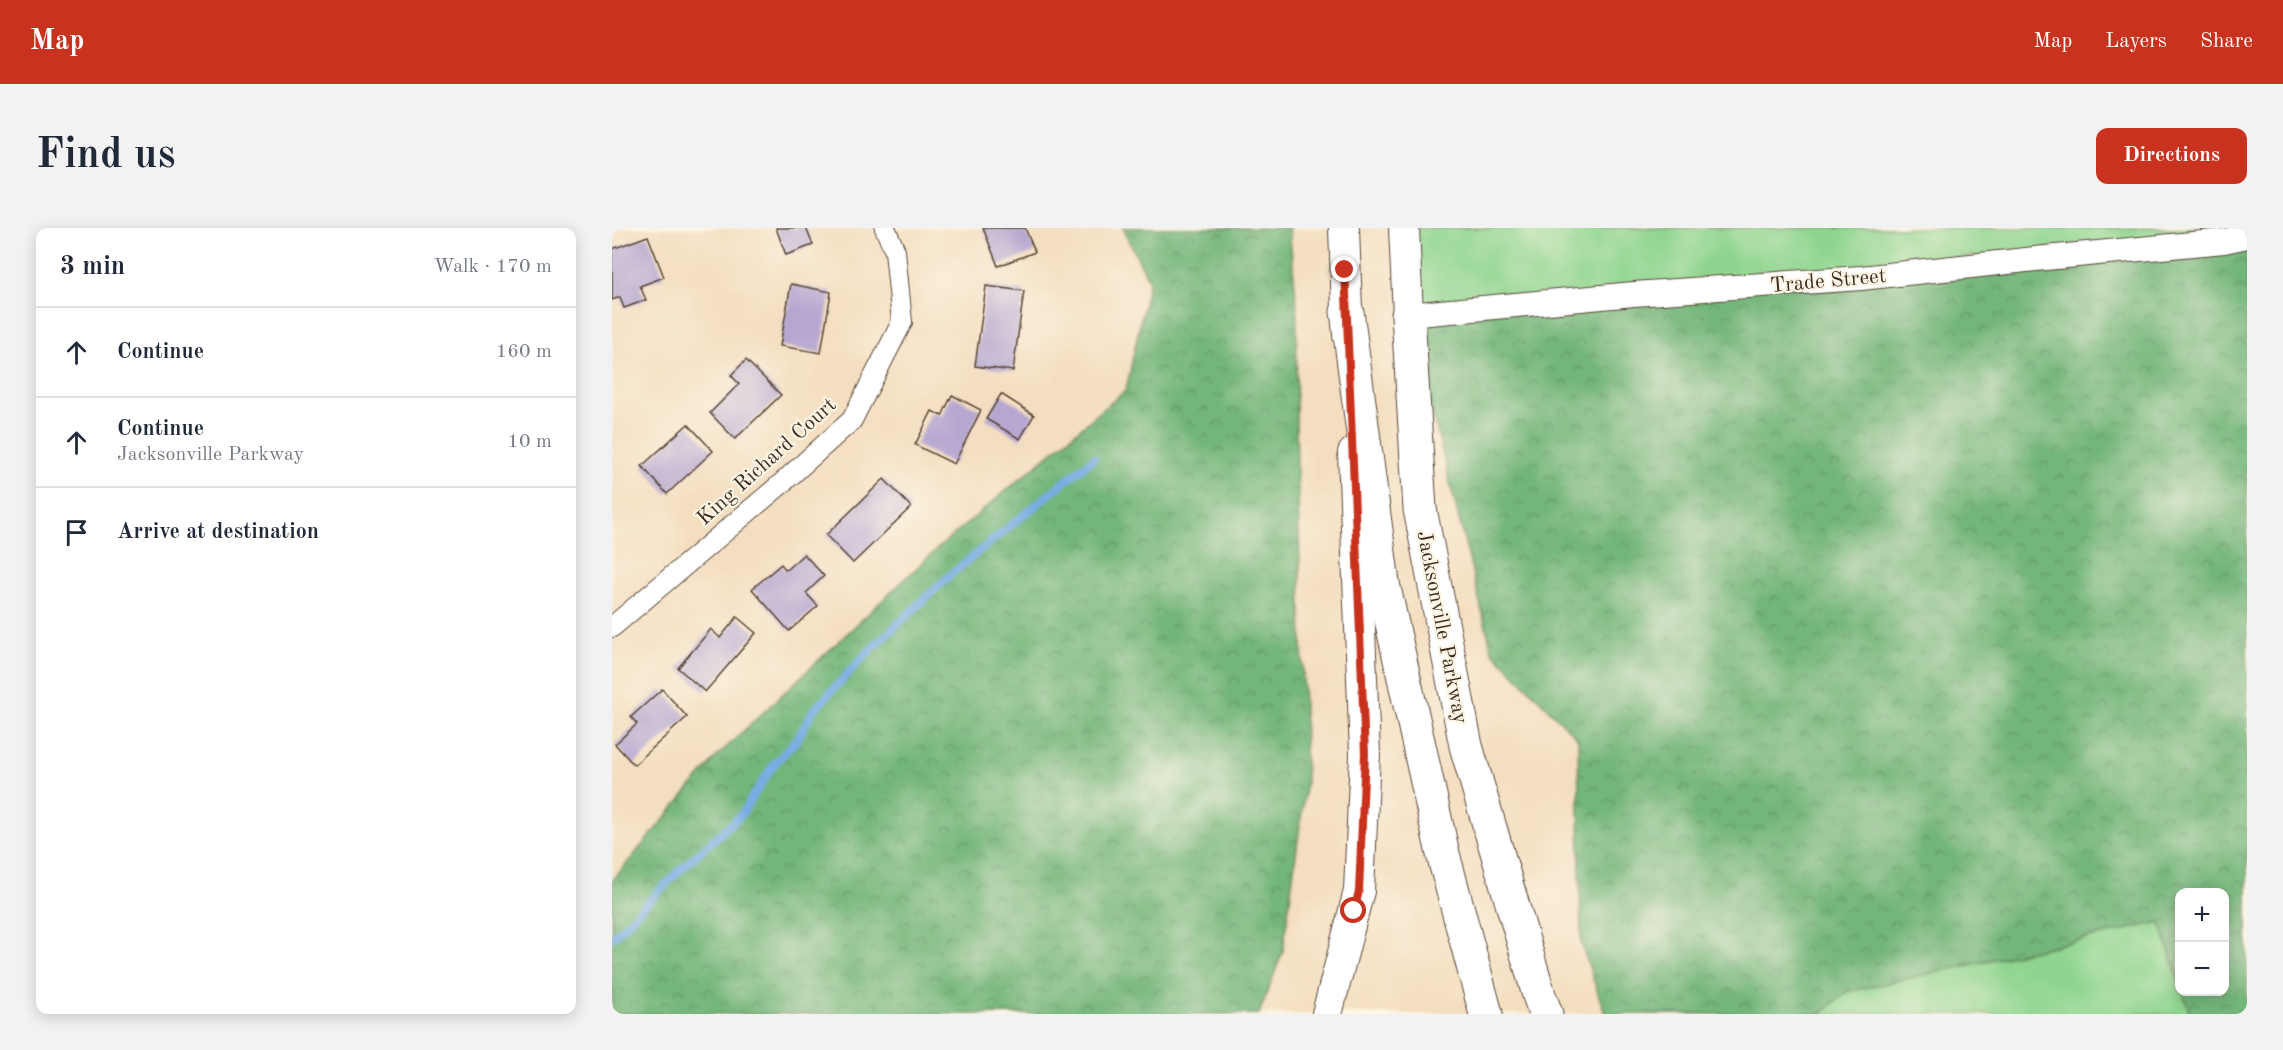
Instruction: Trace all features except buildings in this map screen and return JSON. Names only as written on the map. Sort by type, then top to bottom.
[{"type":"highway","points":[[1347,312],[1383,584],[1443,854],[1486,1014]]},
{"type":"highway","name":"Jacksonville Parkway","points":[[1408,315],[1420,509],[1464,735],[1546,1014]]},
{"type":"main road","points":[[1327,1014],[1359,891],[1365,754],[1344,228]]},
{"type":"main road","name":"Jacksonville Parkway","points":[[1404,228],[1408,315]]},
{"type":"street","name":"King Richard Court","points":[[612,627],[852,420],[902,322],[895,251],[885,228]]},
{"type":"street","name":"Trade Street","points":[[1408,315],[1634,294],[1861,278],[2224,241],[2247,236]]},
{"type":"green space","points":[[1123,228],[1289,228],[1297,306],[1296,424],[1306,781],[1283,951],[1259,1014],[612,1014],[612,881],[718,755],[938,548],[1126,390],[1149,281]]},
{"type":"green space","points":[[1404,228],[2247,228],[1408,315]]},
{"type":"green space","points":[[2247,236],[2247,1014],[2190,1014],[2184,996],[2229,996],[2229,888],[2175,888],[2175,969],[2160,922],[1847,992],[1820,1014],[1605,1014],[1581,943],[1578,739],[1492,651],[1408,315]]},
{"type":"green space","points":[[2160,922],[2175,969],[2175,996],[2184,996],[2190,1014],[1820,1014],[1847,992]]},
{"type":"waterway","points":[[612,938],[684,866],[741,815],[774,764],[797,739],[813,711],[864,656],[950,575],[1094,458]]},
{"type":"route","points":[[1345,270],[1365,754],[1359,891],[1354,911]]}]
